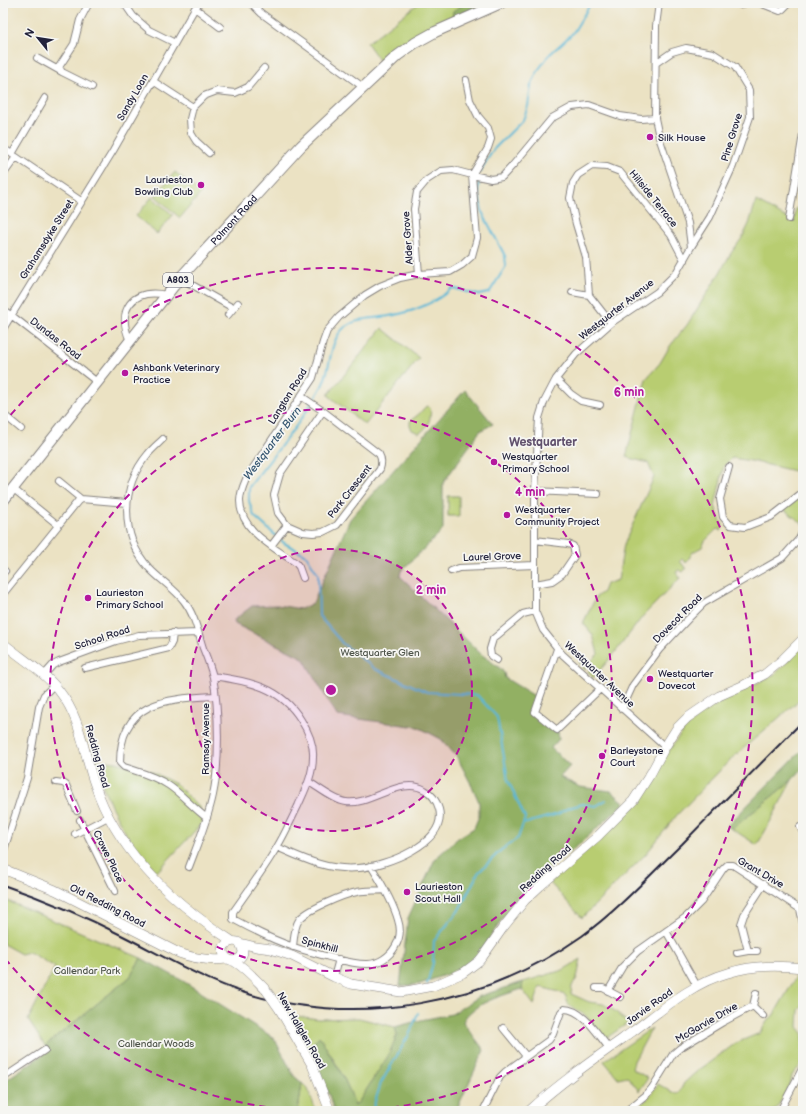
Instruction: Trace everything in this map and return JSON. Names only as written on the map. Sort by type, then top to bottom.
[{"type":"main road","name":"Polmont Road","points":[[14,490],[97,382],[180,278],[301,146],[397,56],[415,43],[435,32],[501,3]]},
{"type":"main road","name":"A803","points":[[3,501],[14,490]]},
{"type":"main road","name":"Redding Road","points":[[3,643],[44,675],[64,698],[77,720],[88,764],[102,806],[108,817],[126,845],[153,878],[197,917],[213,929],[236,942],[270,949],[292,956],[334,977],[358,986],[401,992],[433,986],[463,973],[479,961],[525,900],[598,836],[633,801],[677,728],[687,718],[719,696],[765,674],[782,660],[803,639]]},
{"type":"main road","name":"Old Redding Road","points":[[3,869],[55,890],[178,953],[195,959],[214,961],[236,957]]},
{"type":"main road","name":"Redding Road","points":[[213,929],[224,948]]},
{"type":"main road","points":[[203,960],[224,948],[227,943],[236,942],[243,948],[236,957]]},
{"type":"main road","points":[[224,948],[224,955],[236,957],[256,947]]},
{"type":"main road","name":"New Hallglen Road","points":[[236,957],[244,968],[266,990],[280,1010],[312,1065],[330,1111]]},
{"type":"main road","name":"Jarvie Road","points":[[532,1110],[548,1094],[609,1048],[682,995],[697,986],[727,973],[754,967],[787,966],[803,968]]},
{"type":"street","points":[[62,72],[60,67],[74,44],[80,20],[89,3]]},
{"type":"street","points":[[124,3],[133,16],[149,30],[175,43]]},
{"type":"street","points":[[251,3],[261,13],[363,87]]},
{"type":"street","points":[[660,3],[656,26],[655,118],[659,137],[688,223],[691,247]]},
{"type":"street","points":[[760,3],[780,11],[789,3]]},
{"type":"street","points":[[197,5],[220,27]]},
{"type":"street","name":"Sandy Loan","points":[[81,201],[113,151],[197,5]]},
{"type":"street","name":"Pine Grove","points":[[656,63],[672,52],[686,48],[713,53],[735,67],[749,90],[750,117],[733,166],[710,217],[691,247]]},
{"type":"street","points":[[37,58],[92,87]]},
{"type":"street","points":[[209,153],[196,141],[191,133],[190,119],[192,107],[204,96],[217,91],[235,93],[248,88],[264,68]]},
{"type":"street","points":[[466,80],[470,100],[478,116],[488,128],[491,139],[488,148],[472,175]]},
{"type":"street","points":[[153,82],[192,107]]},
{"type":"street","points":[[3,175],[45,98]]},
{"type":"street","name":"Alder Grove","points":[[419,274],[414,209],[417,192],[427,180],[441,171],[453,170],[491,179],[502,177],[513,166],[552,118],[572,107],[589,104],[620,116],[641,119],[655,118]]},
{"type":"street","points":[[789,219],[803,134]]},
{"type":"street","points":[[3,148],[81,201]]},
{"type":"street","name":"Hillside Terrace","points":[[589,295],[586,257],[570,198],[573,184],[578,175],[592,166],[607,167],[620,172],[671,235],[684,260]]},
{"type":"street","name":"Langton Road","points":[[303,578],[299,567],[296,564],[253,531],[247,523],[243,515],[240,501],[241,491],[247,477],[312,378],[327,331],[339,317],[365,295],[380,286],[400,278],[419,274],[450,272],[462,265],[472,256],[477,238],[472,175]]},
{"type":"street","name":"Grahamsdyke Street","points":[[3,329],[81,201]]},
{"type":"street","name":"Westquarter Avenue","points":[[665,747],[562,654],[543,630],[535,611],[535,491],[539,418],[544,402],[556,379],[576,354],[611,323],[657,292],[676,273],[691,247]]},
{"type":"street","points":[[180,278],[233,308]]},
{"type":"street","points":[[572,292],[589,295],[611,323]]},
{"type":"street","points":[[130,341],[124,320],[130,303],[137,297],[144,294],[151,293],[166,295]]},
{"type":"street","points":[[228,315],[238,303]]},
{"type":"street","name":"Dundas Road","points":[[3,310],[97,382]]},
{"type":"street","points":[[556,379],[571,394],[581,401],[600,406]]},
{"type":"street","name":"Park Crescent","points":[[287,525],[303,532],[313,533],[323,532],[337,525],[380,469],[382,464],[382,458],[379,454],[301,396]]},
{"type":"street","points":[[271,546],[287,525],[278,514],[274,495],[280,474],[323,411]]},
{"type":"street","points":[[3,414],[21,429]]},
{"type":"street","name":"Ramsay Avenue","points":[[163,439],[148,454],[140,465],[134,478],[127,503],[129,531],[137,552],[150,569],[185,601],[192,612],[213,676],[217,717],[217,762],[214,794],[207,818],[189,866]]},
{"type":"street","points":[[729,467],[720,499],[723,517],[730,525],[745,527],[771,517],[803,492]]},
{"type":"street","points":[[59,480],[81,499],[127,503]]},
{"type":"street","points":[[14,490],[58,525]]},
{"type":"street","points":[[535,491],[598,494]]},
{"type":"street","points":[[3,593],[81,499]]},
{"type":"street","name":"Dovecot Road","points":[[622,709],[633,685],[659,650],[704,603],[782,558],[803,531]]},
{"type":"street","points":[[535,540],[568,544],[573,546],[575,554],[562,574],[552,581],[535,584]]},
{"type":"street","name":"Laurel Grove","points":[[452,571],[458,568],[535,565]]},
{"type":"street","points":[[496,660],[491,656],[490,649],[493,639],[523,614],[535,611]]},
{"type":"street","points":[[85,668],[169,648],[172,642],[173,633]]},
{"type":"street","name":"School Road","points":[[44,675],[52,665],[116,641],[139,635],[198,633]]},
{"type":"street","points":[[557,649],[535,712],[557,730],[600,689]]},
{"type":"street","points":[[213,676],[241,680],[256,684],[273,692],[297,713],[306,728],[312,744],[312,770],[309,782],[277,847],[233,912],[232,916],[233,919],[254,930],[293,947]]},
{"type":"street","points":[[3,853],[27,778],[39,707],[44,695],[54,685]]},
{"type":"street","points":[[207,818],[197,811],[169,785],[158,778],[124,767],[120,764],[120,748],[124,733],[133,719],[142,711],[154,705],[181,698],[215,696]]},
{"type":"street","points":[[56,782],[66,785],[77,811]]},
{"type":"street","points":[[277,847],[308,861],[322,865],[347,868],[371,866],[385,863],[415,849],[432,835],[439,820],[439,812],[434,799],[425,790],[413,786],[404,786],[356,802],[345,802],[309,782]]},
{"type":"street","name":"Crowe Place","points":[[75,834],[108,817]]},
{"type":"street","points":[[80,820],[84,829]]},
{"type":"street","name":"Crowe Place","points":[[84,829],[115,891]]},
{"type":"street","name":"Grant Drive","points":[[666,931],[697,907],[727,865],[733,865],[800,909],[803,924]]},
{"type":"street","name":"Spinkhill","points":[[371,866],[385,890],[398,920],[400,928],[398,942],[393,951],[387,957],[375,963],[367,964],[339,960],[293,947],[297,924],[300,918],[306,914],[341,896],[359,891],[385,890]]},
{"type":"street","points":[[748,950],[741,924],[744,915],[764,884]]},
{"type":"street","points":[[608,991],[623,966],[638,951],[666,931],[697,986]]},
{"type":"street","points":[[737,953],[748,950],[758,951]]},
{"type":"street","points":[[334,977],[339,960]]},
{"type":"street","points":[[596,988],[603,988],[620,997]]},
{"type":"street","name":"McGarvie Drive","points":[[626,1111],[639,1102],[652,1088],[672,1054],[723,1022],[753,1006],[756,993]]},
{"type":"street","name":"McGarvie Drive","points":[[753,1006],[763,1016]]},
{"type":"street","points":[[483,1111],[500,1077],[504,1072],[549,1040],[553,1034],[561,1012],[564,1009],[575,1011],[583,1016],[609,1048]]},
{"type":"street","points":[[503,1028],[526,1056]]},
{"type":"street","points":[[3,1078],[45,1050]]},
{"type":"street","points":[[780,1111],[803,1067]]},
{"type":"green space","points":[[419,3],[466,3],[453,11],[453,18],[399,48],[382,64],[367,43]]},
{"type":"green space","points":[[466,3],[487,3],[453,18],[453,11]]},
{"type":"green space","points":[[175,172],[201,193],[180,218],[155,196]]},
{"type":"green space","points":[[152,197],[173,215],[157,234],[136,216]]},
{"type":"green space","points":[[756,201],[794,222],[796,208],[803,210],[803,473],[732,458],[724,466],[715,506],[723,527],[721,531],[717,529],[705,541],[702,547],[693,552],[686,563],[682,559],[680,561],[686,569],[683,572],[679,570],[676,572],[680,578],[643,616],[614,654],[593,678],[588,671],[592,667],[589,663],[585,667],[585,670],[579,662],[591,661],[598,654],[593,635],[583,623],[596,597],[603,592],[606,584],[618,580],[624,544],[654,477],[648,463],[626,457],[646,379],[660,363],[670,346],[687,325],[731,253],[742,238],[749,224]]},
{"type":"green space","points":[[382,328],[419,358],[365,425],[328,395]]},
{"type":"green space","name":"Westquarter Glen","points":[[465,390],[493,424],[480,431],[443,483],[443,530],[401,571],[400,576],[481,654],[501,669],[505,678],[538,698],[533,712],[558,732],[559,739],[551,748],[570,766],[560,777],[580,787],[611,791],[625,803],[574,849],[527,883],[480,952],[470,962],[450,973],[420,984],[400,986],[408,918],[435,859],[458,838],[474,828],[479,816],[479,802],[472,786],[457,757],[441,739],[418,727],[337,716],[303,658],[235,624],[234,620],[252,606],[277,605],[301,609],[313,603],[350,519]]},
{"type":"green space","points":[[428,406],[430,408],[430,415],[429,422],[425,429],[419,433],[412,430],[410,421]]},
{"type":"green space","points":[[803,492],[803,524],[782,508]]},
{"type":"green space","points":[[448,496],[459,496],[459,516],[448,516]]},
{"type":"green space","points":[[802,646],[803,697],[731,759],[677,815],[646,854],[582,918],[550,883],[630,811],[642,797],[665,756],[682,732],[702,713],[729,697],[775,674]]},
{"type":"green space","points":[[803,749],[803,768],[792,780],[732,829],[727,826]]},
{"type":"green space","points":[[98,760],[116,762],[151,771],[176,784],[200,808],[203,822],[157,872],[130,841],[111,806],[93,762]]},
{"type":"green space","points":[[792,780],[757,845],[732,829]]},
{"type":"green space","name":"Callendar Park","points":[[3,899],[141,958],[130,977],[45,1046],[28,1020],[55,967],[29,952],[21,954],[3,944]]},
{"type":"green space","name":"Callendar Woods","points":[[141,958],[183,981],[274,1038],[294,1076],[302,1083],[298,1111],[3,1111],[3,1082],[48,1051],[45,1046],[130,977]]},
{"type":"green space","points":[[581,959],[577,978],[572,986],[571,994],[589,1002],[603,1004],[615,1011],[628,1023],[605,1039],[586,1016],[567,1004],[566,996],[559,992],[540,987],[534,1005],[522,989],[523,982],[563,970]]},
{"type":"green space","points":[[799,972],[803,974],[803,1006],[799,1010],[798,1027],[803,1033],[804,1057],[802,1063],[792,1076],[791,1082],[777,1108],[773,1111],[634,1111],[648,1098],[658,1084],[676,1094],[679,1093],[684,1083],[695,1073],[736,1043],[760,1033],[768,1020],[773,1016]]},
{"type":"green space","points":[[523,982],[522,989],[498,997],[481,1005],[467,1015],[463,1022],[484,1050],[456,1111],[334,1111],[329,1095],[309,1052],[319,1036],[343,1076],[355,1106],[388,1056],[397,1035],[395,1027],[452,1014],[480,996]]},
{"type":"green space","points":[[289,1015],[318,1019],[359,1018],[395,1027],[397,1035],[388,1056],[358,1103],[354,1106],[340,1070],[319,1037],[309,1052]]},
{"type":"green space","points":[[652,1028],[634,1061],[632,1069],[648,1078],[639,1091],[627,1076],[618,1078],[604,1061]]},
{"type":"green space","points":[[302,1083],[308,1089],[316,1111],[298,1111]]},
{"type":"waterway","name":"Westquarter Burn","points":[[481,172],[494,149],[523,120],[528,106],[531,85],[539,69],[549,55],[573,33],[591,3]]},
{"type":"waterway","name":"Westquarter Burn","points":[[427,984],[433,963],[434,941],[459,910],[478,873],[501,850],[518,838],[525,818],[508,780],[497,717],[477,695],[427,692],[375,669],[343,644],[319,616],[318,574],[306,555],[284,543],[254,516],[249,501],[249,487],[297,425],[322,386],[336,339],[345,327],[356,321],[397,315],[414,310],[431,303],[452,288],[479,295],[489,293],[506,266],[505,256],[482,212],[478,189],[479,182]]},
{"type":"waterway","points":[[523,824],[558,814],[568,808],[583,804],[596,806],[606,800]]},
{"type":"waterway","name":"Westquarter Burn","points":[[372,1111],[381,1083],[410,1033],[418,1013]]},
{"type":"railway","points":[[3,885],[79,915],[183,967],[213,981],[245,993],[288,1003],[332,1008],[376,1008],[420,1003],[463,993],[505,979],[545,959],[596,926],[634,892],[803,721]]},
{"type":"place","name":"Silk House","points":[[650,137]]},
{"type":"place","name":"Laurieston Bowling Club","points":[[201,185]]},
{"type":"place","name":"Ashbank Veterinary Practice","points":[[125,373]]},
{"type":"place","name":"Westquarter Primary School","points":[[494,462]]},
{"type":"place","name":"Westquarter Community Project","points":[[507,515]]},
{"type":"place","name":"Laurieston Primary School","points":[[88,598]]},
{"type":"place","name":"Westquarter Dovecot","points":[[650,679]]},
{"type":"place","name":"Barleystone Court","points":[[602,756]]},
{"type":"place","name":"Laurieston Scout Hall","points":[[407,892]]},
{"type":"district","name":"Westquarter","points":[[543,442]]}]
